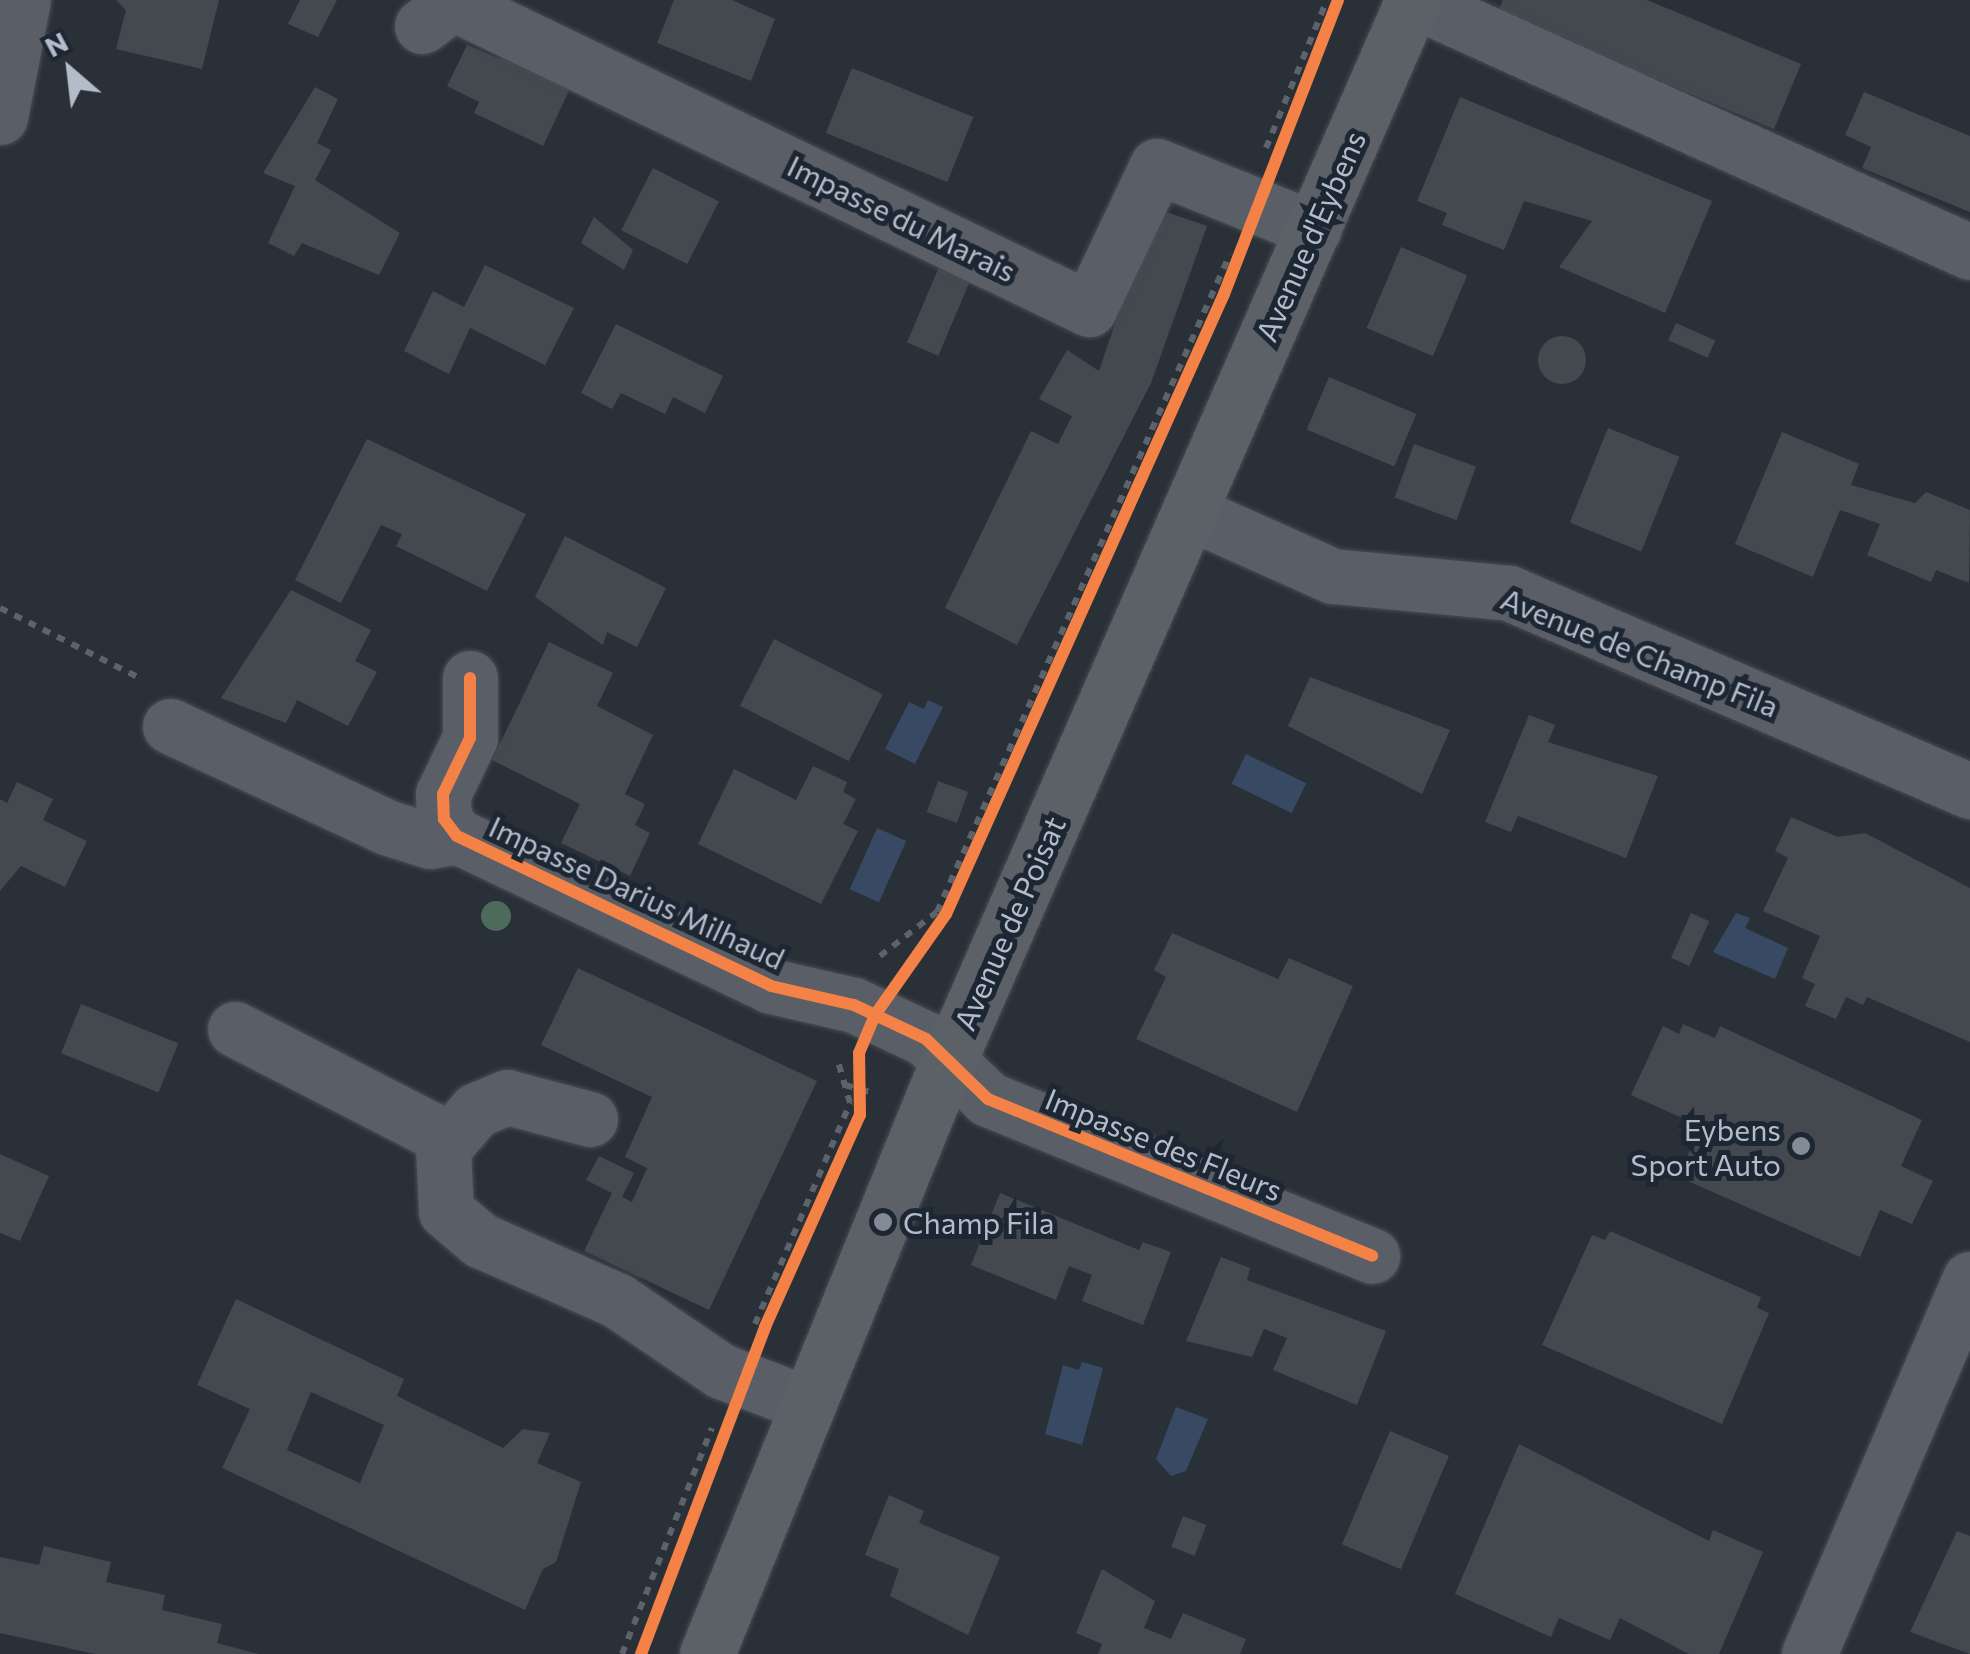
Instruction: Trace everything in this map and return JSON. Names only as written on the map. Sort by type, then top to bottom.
[{"type":"main road","name":"Avenue d'Eybens","points":[[1198,492],[1413,0]]},
{"type":"main road","name":"Avenue de Poisat","points":[[707,1654],[806,1403],[950,1059],[1198,492]]},
{"type":"street","points":[[0,117],[24,0]]},
{"type":"street","points":[[1413,0],[1970,252]]},
{"type":"street","name":"Impasse du Marais","points":[[422,26],[453,4],[1089,309],[1156,166],[1314,229]]},
{"type":"street","name":"Avenue de Champ Fila","points":[[1198,492],[1333,576],[1509,593],[1965,779]]},
{"type":"street","name":"Impasse Darius Milhaud","points":[[470,678],[470,738],[443,794],[444,819],[458,836],[770,986],[864,1010],[950,1059]]},
{"type":"street","points":[[170,726],[389,828],[430,841],[458,836]]},
{"type":"street","points":[[235,1029],[449,1139]]},
{"type":"street","name":"Impasse des Fleurs","points":[[950,1059],[988,1099],[1372,1256]]},
{"type":"street","points":[[590,1119],[507,1096],[476,1110],[449,1139],[438,1176],[446,1212],[480,1240],[618,1301],[658,1335],[742,1379],[806,1403]]},
{"type":"street","points":[[1808,1654],[1970,1279]]},
{"type":"path","points":[[928,946],[1224,294],[1252,205],[1327,0]]},
{"type":"path","points":[[622,1654],[860,1115],[859,1053],[864,1010],[884,949],[937,912],[1252,205],[1338,0]]},
{"type":"path","points":[[1134,486],[1198,492]]},
{"type":"path","points":[[0,608],[163,689],[170,726]]},
{"type":"path","points":[[642,1654],[742,1379],[850,1103],[835,1054],[864,1010]]},
{"type":"water","points":[[928,700],[943,707],[915,764],[885,749],[909,702],[924,709]]},
{"type":"water","points":[[1246,754],[1306,783],[1292,813],[1232,784]]},
{"type":"water","points":[[877,828],[906,841],[879,902],[850,889]]},
{"type":"water","points":[[1736,913],[1750,918],[1745,928],[1788,948],[1775,979],[1713,952]]},
{"type":"water","points":[[1082,1362],[1103,1368],[1082,1445],[1045,1434],[1063,1365],[1079,1370]]},
{"type":"water","points":[[1176,1407],[1208,1419],[1186,1471],[1171,1476],[1156,1459]]},
{"type":"building","points":[[116,0],[219,0],[202,69],[116,49],[126,10]]},
{"type":"building","points":[[300,0],[337,0],[318,37],[288,24]]},
{"type":"building","points":[[674,0],[732,0],[775,19],[751,81],[657,43]]},
{"type":"building","points":[[1503,0],[1647,0],[1801,64],[1774,129],[1497,13]]},
{"type":"building","points":[[467,45],[500,59],[505,48],[574,80],[543,146],[474,113],[479,102],[447,86]]},
{"type":"building","points":[[852,68],[973,117],[947,182],[826,133]]},
{"type":"building","points":[[315,87],[338,99],[317,143],[331,150],[315,180],[400,233],[379,275],[302,243],[294,256],[268,243],[295,186],[263,173]]},
{"type":"building","points":[[1864,92],[1970,136],[1970,212],[1862,168],[1871,147],[1845,135]]},
{"type":"building","points":[[1460,97],[1712,201],[1665,313],[1559,267],[1592,221],[1524,201],[1504,250],[1442,225],[1447,213],[1417,201]]},
{"type":"building","points":[[653,168],[719,202],[687,264],[621,230]]},
{"type":"building","points":[[1154,208],[1207,226],[1151,383],[1017,645],[945,608],[1031,431],[1058,444],[1072,416],[1039,399],[1067,350],[1099,371]]},
{"type":"building","points":[[594,217],[633,250],[624,270],[581,243]]},
{"type":"building","points":[[1401,247],[1467,275],[1433,356],[1367,328]]},
{"type":"building","points":[[485,265],[574,308],[545,365],[470,328],[449,374],[404,351],[433,291],[464,307]]},
{"type":"building","points":[[939,267],[970,280],[938,356],[907,342]]},
{"type":"building","points":[[1676,323],[1715,340],[1708,358],[1668,340]]},
{"type":"building","points":[[616,324],[723,376],[705,413],[673,397],[665,414],[621,393],[612,409],[581,393]]},
{"type":"building","points":[[1562,336],[1579,343],[1586,360],[1579,377],[1562,384],[1545,377],[1538,360],[1545,343]]},
{"type":"building","points":[[1329,377],[1416,414],[1394,467],[1307,429]]},
{"type":"building","points":[[1608,428],[1679,457],[1641,551],[1570,523]]},
{"type":"building","points":[[1782,432],[1859,464],[1851,485],[1915,503],[1926,492],[1970,510],[1969,583],[1936,570],[1931,582],[1867,555],[1880,524],[1840,510],[1813,577],[1735,544]]},
{"type":"building","points":[[367,439],[526,514],[487,591],[396,546],[402,534],[381,525],[341,603],[295,580]]},
{"type":"building","points":[[1414,444],[1476,467],[1457,520],[1395,498]]},
{"type":"building","points":[[565,536],[666,588],[637,647],[607,632],[603,645],[535,597]]},
{"type":"building","points":[[291,590],[371,630],[355,661],[377,672],[348,726],[297,700],[286,723],[221,698]]},
{"type":"building","points":[[774,639],[883,694],[849,761],[740,706]]},
{"type":"building","points":[[549,642],[613,673],[597,706],[653,735],[625,794],[645,804],[635,825],[650,833],[630,876],[561,843],[580,804],[492,760]]},
{"type":"building","points":[[1310,677],[1450,730],[1422,794],[1288,726]]},
{"type":"building","points":[[1529,715],[1555,725],[1548,742],[1658,776],[1626,858],[1518,816],[1511,832],[1485,822]]},
{"type":"building","points":[[813,766],[847,782],[843,792],[856,799],[843,824],[858,831],[821,904],[698,844],[734,769],[796,800]]},
{"type":"building","points":[[938,781],[968,792],[957,823],[927,812]]},
{"type":"building","points":[[17,782],[53,799],[43,820],[87,841],[65,887],[21,866],[0,891],[0,799],[7,803]]},
{"type":"building","points":[[1791,817],[1838,837],[1865,833],[1970,888],[1970,1042],[1867,997],[1863,1005],[1846,997],[1836,1019],[1805,1006],[1815,984],[1802,978],[1820,936],[1763,911],[1788,858],[1775,851]]},
{"type":"building","points":[[1691,913],[1709,921],[1689,966],[1671,958]]},
{"type":"building","points":[[1172,933],[1278,979],[1289,958],[1353,986],[1297,1112],[1136,1039],[1166,977],[1154,970]]},
{"type":"building","points":[[578,968],[817,1081],[709,1310],[584,1251],[612,1193],[586,1180],[599,1156],[634,1173],[622,1197],[632,1202],[647,1168],[625,1157],[652,1097],[541,1045]]},
{"type":"building","points":[[81,1004],[178,1043],[159,1092],[61,1053]]},
{"type":"building","name":"Eybens Sport Auto","points":[[1683,1024],[1715,1038],[1720,1026],[1922,1120],[1901,1166],[1933,1181],[1912,1224],[1880,1210],[1860,1257],[1679,1177],[1700,1126],[1631,1095],[1663,1026],[1679,1034]]},
{"type":"building","points":[[0,1154],[49,1176],[20,1241],[0,1233]]},
{"type":"building","points":[[1000,1193],[1139,1250],[1143,1242],[1171,1252],[1143,1325],[1082,1301],[1092,1275],[1069,1266],[1056,1300],[971,1265]]},
{"type":"building","points":[[1610,1231],[1761,1297],[1757,1308],[1769,1313],[1722,1424],[1542,1345],[1592,1235],[1605,1240]]},
{"type":"building","points":[[1221,1257],[1250,1268],[1247,1280],[1386,1331],[1357,1405],[1273,1370],[1287,1338],[1264,1329],[1252,1357],[1186,1341]]},
{"type":"building","points":[[236,1299],[404,1379],[397,1396],[503,1448],[523,1429],[550,1433],[537,1463],[581,1482],[556,1562],[543,1569],[525,1610],[222,1468],[250,1409],[197,1385]],"holes":[[[311,1392],[384,1425],[360,1483],[287,1450]]]},
{"type":"building","points":[[1390,1431],[1449,1456],[1401,1569],[1342,1544]]},
{"type":"building","points":[[1519,1444],[1709,1541],[1713,1530],[1763,1552],[1719,1654],[1689,1654],[1620,1618],[1610,1640],[1559,1618],[1551,1637],[1455,1594]]},
{"type":"building","points":[[889,1495],[924,1511],[919,1523],[1000,1557],[968,1635],[890,1596],[899,1569],[865,1555]]},
{"type":"building","points":[[1183,1516],[1206,1525],[1195,1556],[1171,1547]]},
{"type":"building","points":[[1957,1531],[1970,1536],[1970,1654],[1910,1632]]},
{"type":"building","points":[[44,1546],[111,1562],[106,1582],[165,1595],[162,1610],[222,1624],[217,1643],[258,1654],[95,1654],[0,1633],[0,1557],[39,1565]]},
{"type":"building","points":[[1102,1569],[1155,1601],[1144,1628],[1171,1639],[1183,1613],[1246,1639],[1240,1654],[1098,1654],[1102,1644],[1076,1633]]},
{"type":"cycle path","points":[[641,1654],[765,1327],[860,1115],[859,1053],[875,1015],[946,914],[1224,294],[1338,0]]},
{"type":"cycle path","points":[[470,678],[470,738],[443,794],[444,819],[457,836],[771,986],[854,1005],[926,1039],[988,1099],[1372,1256]]},
{"type":"place","name":"Eybens Sport Auto","points":[[1801,1146]]},
{"type":"place","name":"Champ Fila","points":[[883,1222]]}]
